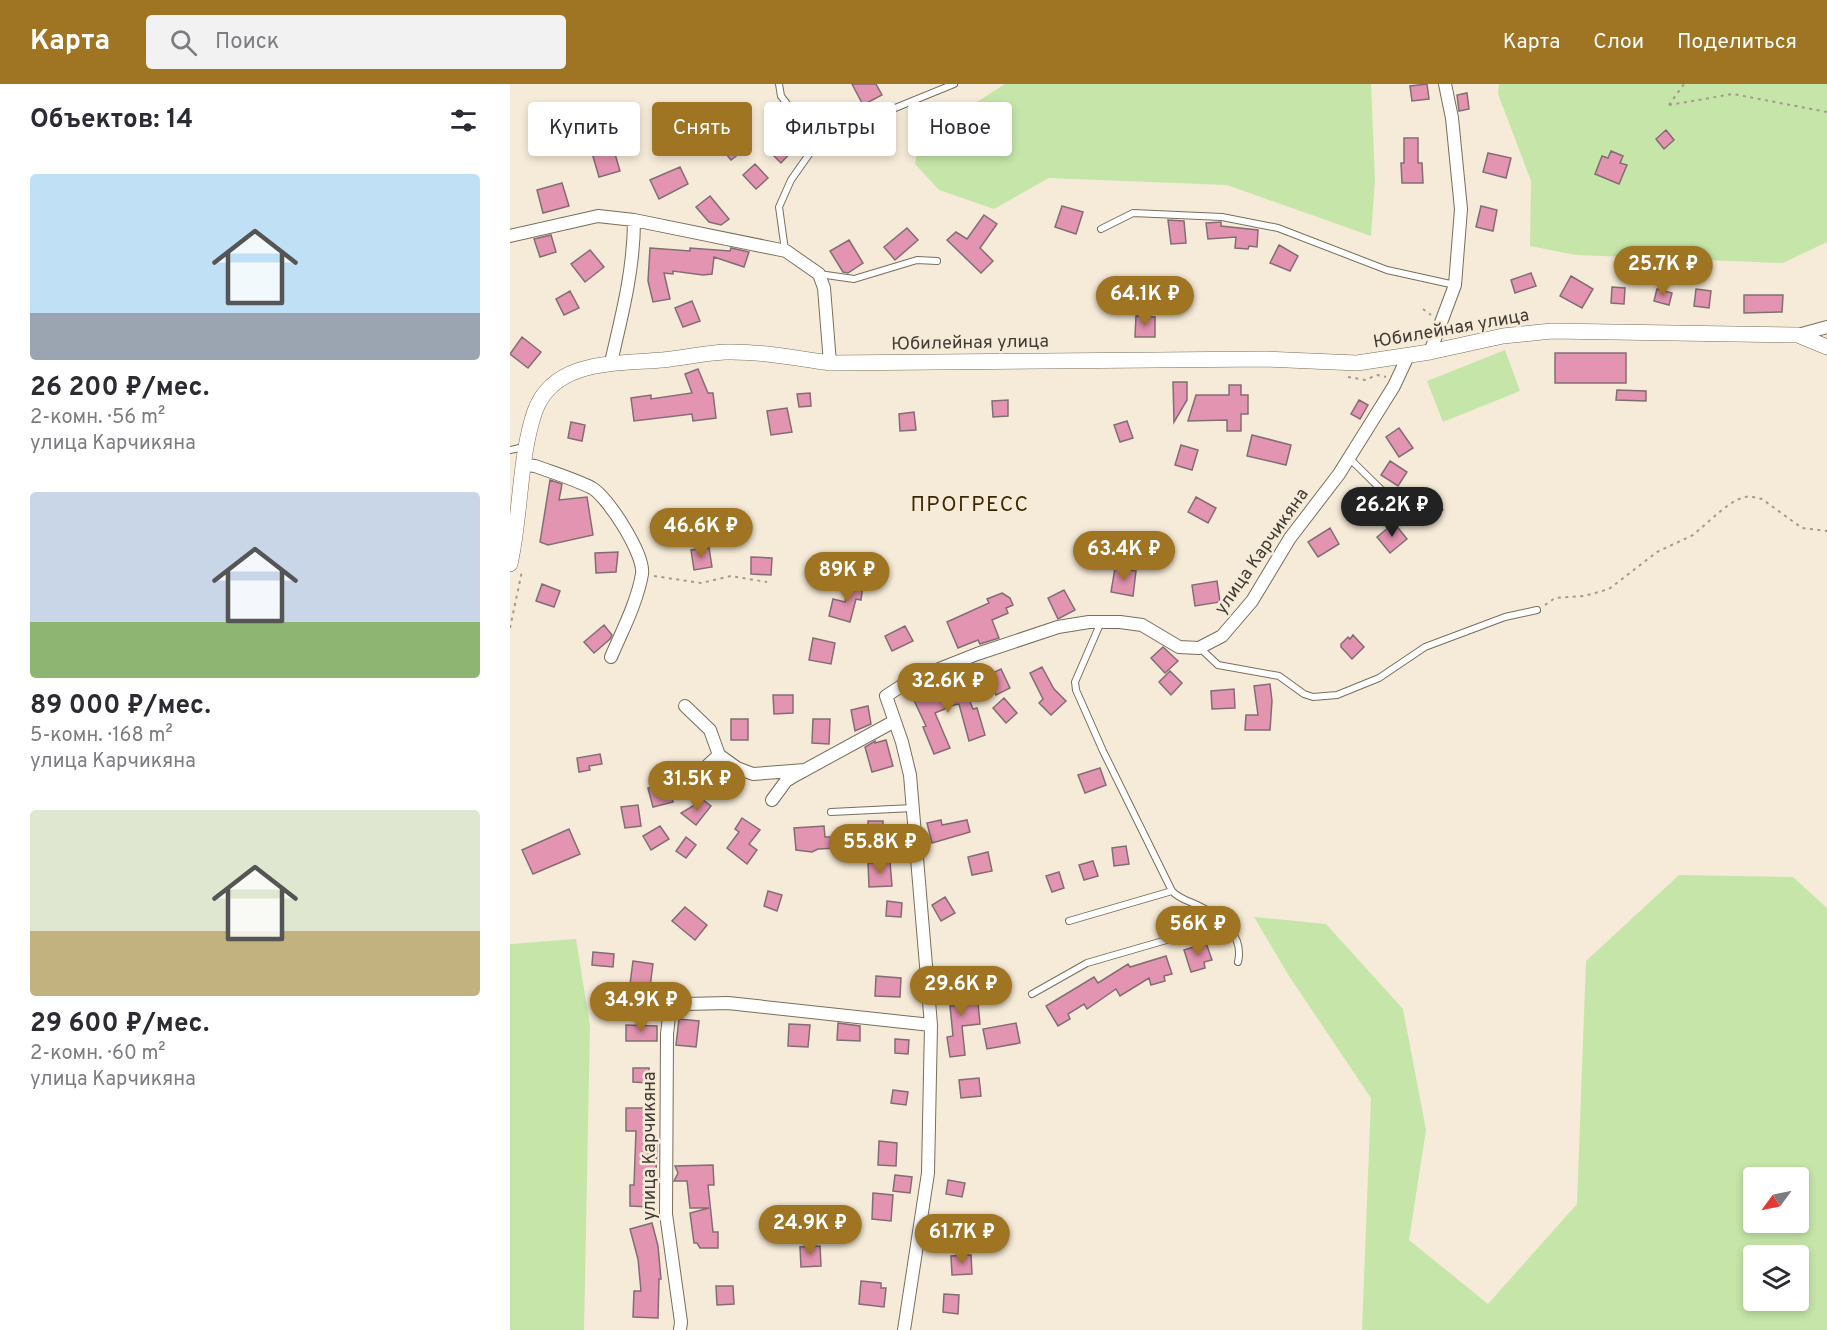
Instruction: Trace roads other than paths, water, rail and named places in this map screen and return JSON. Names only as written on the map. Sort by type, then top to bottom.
[{"type":"street","points":[[1430,352],[1455,285],[1461,209],[1452,118],[1445,84]]},
{"type":"street","points":[[510,236],[598,216],[634,220],[786,251],[819,274],[824,288],[830,363]]},
{"type":"street","points":[[611,362],[626,298],[634,246],[634,220]]},
{"type":"street","points":[[1798,335],[1827,327]]},
{"type":"street","name":"Юбилейная улица","points":[[516,566],[527,446],[536,410],[547,392],[563,378],[582,369],[611,362],[661,360],[725,352],[778,355],[830,363],[1266,359],[1357,363],[1430,352],[1503,336],[1552,331],[1798,335],[1827,347]]},
{"type":"street","name":"улица Карчикяна","points":[[1199,648],[1222,636],[1252,601],[1290,538],[1349,458],[1394,386],[1408,356]]},
{"type":"street","points":[[525,465],[535,466],[594,489],[639,551],[642,573],[630,612],[611,657]]},
{"type":"street","points":[[904,1330],[928,1173],[931,1025],[910,775],[902,742],[893,722],[886,696],[909,681],[977,654],[1058,627],[1101,622],[1142,625],[1179,646],[1199,648]]},
{"type":"street","points":[[685,706],[710,730],[719,755],[737,768],[753,774],[805,770]]},
{"type":"street","points":[[772,800],[786,781],[893,722]]},
{"type":"street","points":[[676,785],[694,778],[719,755]]},
{"type":"street","name":"улица Карчикяна","points":[[680,1330],[681,1322],[666,1214],[667,1034],[670,1008],[685,1004],[728,1004],[931,1025]]},
{"type":"lane","points":[[779,84],[781,96],[786,102]]},
{"type":"lane","points":[[896,108],[954,84]]},
{"type":"lane","points":[[786,251],[779,207],[790,180],[808,156]]},
{"type":"lane","points":[[1101,229],[1133,213],[1222,216],[1278,228],[1387,270],[1455,285]]},
{"type":"lane","points":[[819,274],[854,279],[917,260],[938,261]]},
{"type":"lane","points":[[510,450],[527,446]]},
{"type":"lane","points":[[1349,458],[1400,508]]},
{"type":"lane","points":[[1199,648],[1218,665],[1279,676],[1304,694],[1313,697],[1337,695],[1379,678],[1425,647],[1505,617],[1537,609]]},
{"type":"lane","points":[[1101,622],[1075,682],[1076,690],[1103,751],[1172,891],[1178,898],[1217,915],[1225,923],[1238,941],[1241,951],[1238,962]]},
{"type":"lane","points":[[831,812],[913,808]]},
{"type":"lane","points":[[1069,921],[1172,891]]},
{"type":"lane","points":[[1032,994],[1087,963],[1225,923]]},
{"type":"district","name":"ПРОГРЕСС","points":[[970,504]]}]
